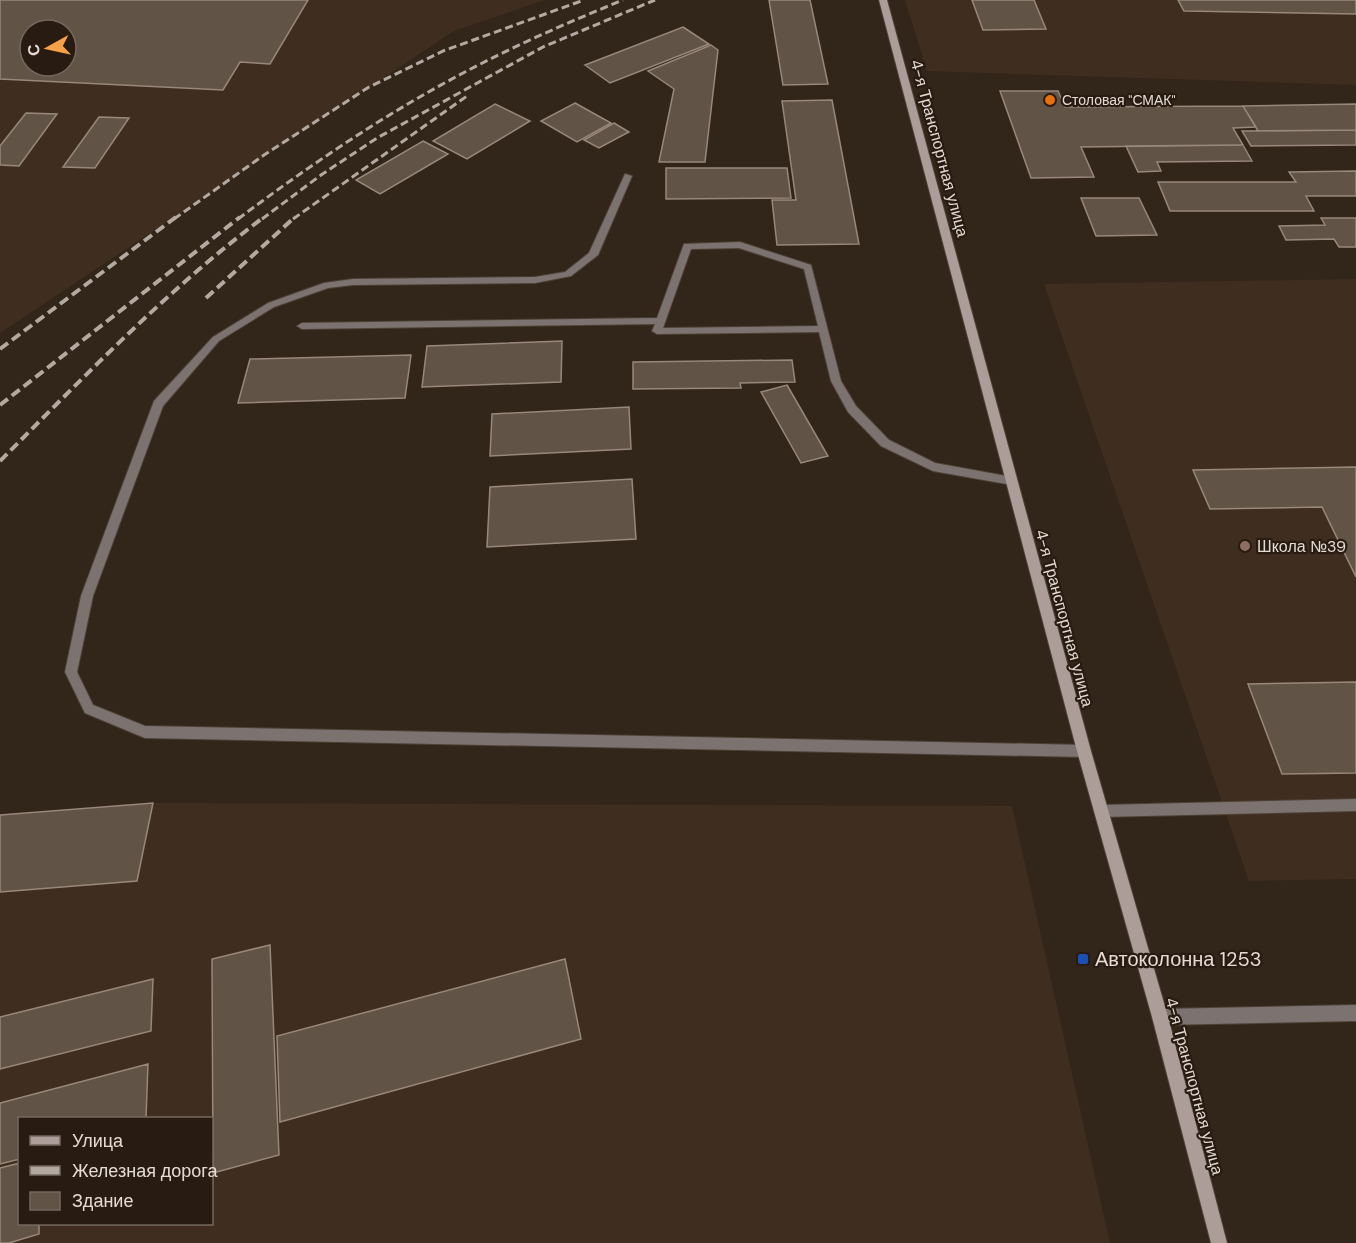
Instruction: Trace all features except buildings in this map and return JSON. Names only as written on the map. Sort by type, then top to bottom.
[{"type":"main road","name":"4-я Транспортная улица","points":[[884,0],[1084,751],[1160,1017],[1219,1243]]},
{"type":"street","points":[[628,176],[593,255],[568,274],[535,280],[353,282],[327,285],[271,305],[216,339],[158,404],[87,596],[71,672],[89,709],[145,732],[1084,751]]},
{"type":"street","points":[[823,329],[657,332],[687,246],[740,245],[808,267],[836,381],[852,409],[885,443],[933,467],[1012,481]]},
{"type":"street","points":[[302,326],[660,321]]},
{"type":"street","points":[[1101,811],[1356,805]]},
{"type":"street","points":[[1160,1017],[1356,1013]]},
{"type":"shaded area","points":[[0,0],[545,0],[454,31],[0,333]]},
{"type":"shaded area","points":[[905,0],[1356,0],[1356,85],[927,71]]},
{"type":"shaded area","name":"Школа №39","points":[[1356,279],[1356,879],[1249,881],[1044,284]]},
{"type":"shaded area","points":[[153,803],[1012,806],[1110,1243],[0,1243],[0,815]]},
{"type":"railway","points":[[174,219],[264,155],[369,87],[443,51],[584,0]]},
{"type":"railway","points":[[238,219],[348,141],[435,88],[523,43],[623,0]]},
{"type":"railway","points":[[262,219],[321,175],[377,138],[543,47],[655,0]]},
{"type":"railway","points":[[293,219],[467,96]]},
{"type":"railway","points":[[0,349],[176,217]]},
{"type":"railway","points":[[0,405],[240,217]]},
{"type":"railway","points":[[0,461],[161,303],[264,217]]},
{"type":"railway","points":[[206,298],[295,217]]},
{"type":"place","name":"Столовая \"СМАК\"","points":[[1050,100]]},
{"type":"place","name":"Школа №39","points":[[1245,546]]},
{"type":"place","name":"Автоколонна 1253","points":[[1083,959]]}]
